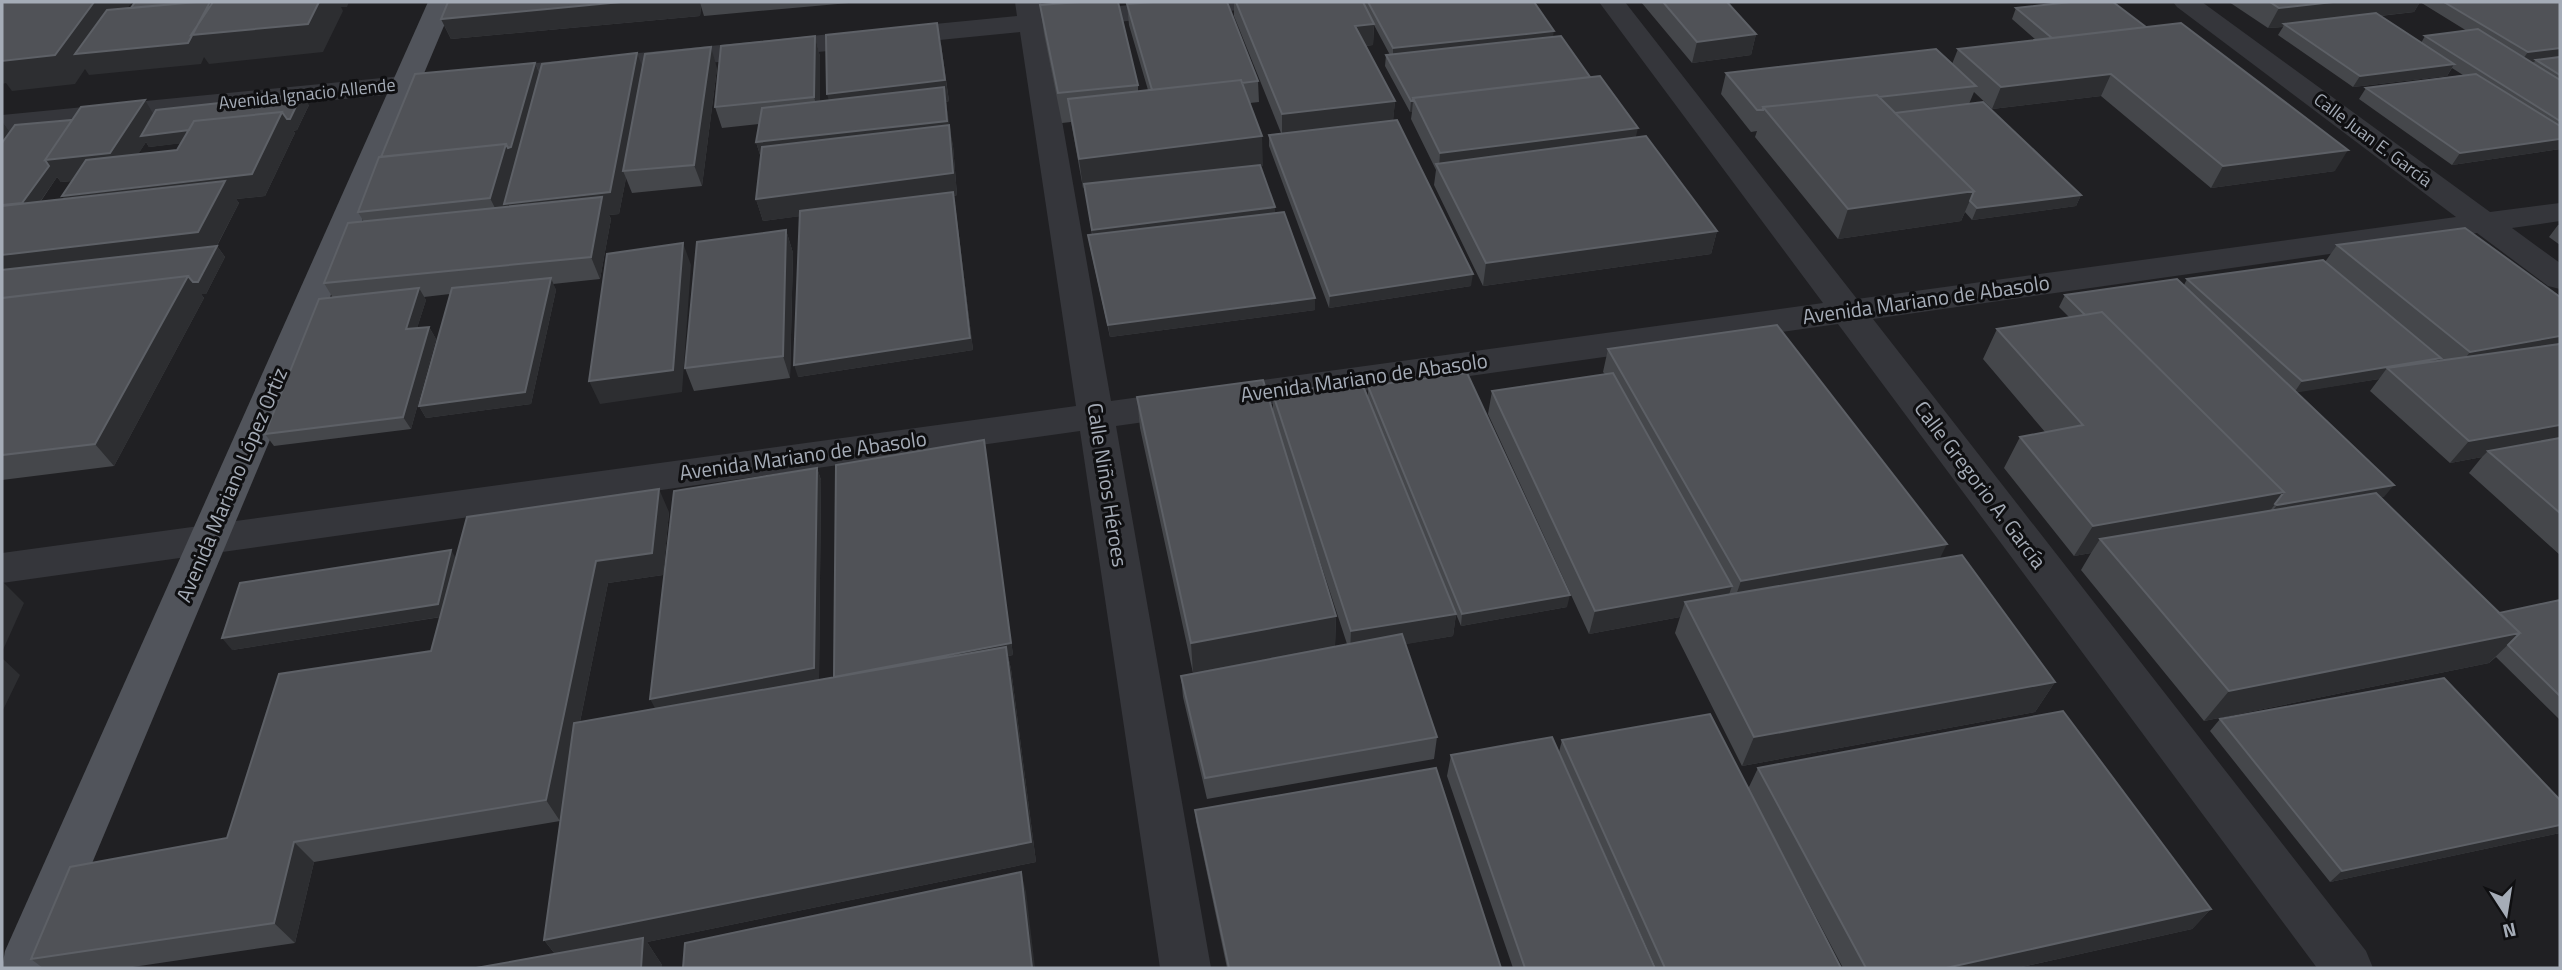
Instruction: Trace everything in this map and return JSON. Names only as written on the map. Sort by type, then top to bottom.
[{"type":"main road","name":"Avenida Mariano López Ortiz","points":[[23,968],[441,2]]},
{"type":"street","name":"Avenida Ignacio Allende","points":[[2,124],[405,84],[1030,12],[1239,2]]},
{"type":"street","name":"Calle Gregorio A. García","points":[[1612,2],[2348,968]]},
{"type":"street","name":"Calle Juan E. García","points":[[2186,2],[2560,279]]},
{"type":"street","name":"Calle Niños Héroes","points":[[1030,12],[1186,968]]},
{"type":"street","name":"Avenida Mariano de Abasolo","points":[[2,568],[2560,212]]},
{"type":"shaded area","points":[[2,2],[2560,2],[2560,968],[2,968]]},
{"type":"building","points":[[2,2],[94,2],[55,55],[2,61]]},
{"type":"building","points":[[135,2],[197,2],[131,8]]},
{"type":"building","points":[[210,2],[188,43],[75,54],[107,10]]},
{"type":"building","points":[[213,2],[319,2],[308,24],[191,35]]},
{"type":"building","points":[[448,2],[621,2],[441,19]]},
{"type":"building","points":[[1118,2],[1138,85],[1058,93],[1040,5]]},
{"type":"building","points":[[1227,2],[1258,81],[1242,83],[1241,80],[1152,90],[1127,4]]},
{"type":"building","points":[[1236,2],[1363,2],[1374,24],[1355,26],[1395,101],[1282,114]]},
{"type":"building","points":[[1368,2],[1534,2],[1554,31],[1393,48]]},
{"type":"building","points":[[1663,2],[1727,2],[1756,34],[1697,42]]},
{"type":"building","points":[[2071,2],[2113,2],[2146,27],[2052,38],[2016,8]]},
{"type":"building","points":[[2270,2],[2333,2],[2279,8]]},
{"type":"building","points":[[2444,2],[2560,2],[2560,48],[2528,52]]},
{"type":"building","points":[[2376,13],[2454,64],[2360,76],[2284,24]]},
{"type":"building","points":[[937,23],[945,80],[827,94],[826,35]]},
{"type":"building","points":[[2181,23],[2348,150],[2223,166],[2111,74],[2001,87],[1958,49]]},
{"type":"building","points":[[2478,29],[2560,80],[2560,121],[2425,36]]},
{"type":"building","points":[[815,36],[814,97],[715,107],[721,46]]},
{"type":"building","points":[[1561,36],[1590,77],[1413,98],[1411,101],[1386,55]]},
{"type":"building","points":[[711,47],[694,165],[623,171],[645,54]]},
{"type":"building","points":[[1936,49],[1976,86],[1763,107],[1763,110],[1757,110],[1726,73]]},
{"type":"building","points":[[637,53],[610,192],[504,204],[542,64]]},
{"type":"building","points":[[2560,57],[2560,75],[2536,60]]},
{"type":"building","points":[[535,63],[511,147],[508,148],[506,144],[381,157],[415,74]]},
{"type":"building","points":[[2476,74],[2560,126],[2560,139],[2460,153],[2366,88]]},
{"type":"building","points":[[1600,76],[1638,128],[1440,153],[1413,98]]},
{"type":"building","points":[[1241,80],[1262,136],[1079,159],[1068,99]]},
{"type":"building","points":[[944,87],[947,121],[756,142],[762,108]]},
{"type":"building","points":[[302,94],[290,119],[282,112],[194,121],[189,130],[141,136],[156,110]]},
{"type":"building","points":[[1877,95],[1974,191],[1848,209],[1763,107]]},
{"type":"building","points":[[145,100],[110,153],[45,160],[81,107]]},
{"type":"building","points":[[1983,102],[2081,195],[1977,208],[1970,201],[1974,191],[1895,113]]},
{"type":"building","points":[[282,112],[252,174],[62,196],[86,160],[177,150],[194,121]]},
{"type":"building","points":[[72,120],[45,160],[49,166],[22,203],[2,205],[2,143],[15,125]]},
{"type":"building","points":[[1397,120],[1473,274],[1330,296],[1269,135]]},
{"type":"building","points":[[949,125],[953,173],[756,199],[762,147]]},
{"type":"building","points":[[1646,136],[1717,231],[1486,263],[1436,164]]},
{"type":"building","points":[[506,144],[490,198],[358,212],[379,157]]},
{"type":"building","points":[[1260,165],[1275,207],[1092,230],[1084,184]]},
{"type":"building","points":[[225,181],[198,232],[2,255],[2,206]]},
{"type":"building","points":[[953,192],[970,338],[794,365],[800,211]]},
{"type":"building","points":[[602,197],[591,257],[324,283],[348,223]]},
{"type":"building","points":[[1284,212],[1315,298],[1108,325],[1088,235]]},
{"type":"building","points":[[2465,228],[2560,297],[2560,336],[2470,352],[2337,245]]},
{"type":"building","points":[[786,230],[783,356],[685,368],[697,242]]},
{"type":"building","points":[[683,243],[673,370],[589,381],[607,254]]},
{"type":"building","points":[[217,246],[198,282],[193,282],[188,276],[2,298],[2,270]]},
{"type":"building","points":[[2323,260],[2441,358],[2302,381],[2187,279]]},
{"type":"building","points":[[188,276],[95,444],[2,455],[2,298]]},
{"type":"building","points":[[551,278],[525,392],[419,406],[452,288]]},
{"type":"building","points":[[2177,279],[2394,485],[2275,504],[2284,492],[2102,312],[2085,315],[2065,295]]},
{"type":"building","points":[[419,288],[406,329],[429,327],[403,417],[265,434],[319,299]]},
{"type":"building","points":[[2102,312],[2284,492],[2093,526],[2020,437],[2083,425],[1997,329]]},
{"type":"building","points":[[1777,325],[1947,544],[1741,581],[1608,349]]},
{"type":"building","points":[[2560,344],[2560,425],[2469,441],[2387,368]]},
{"type":"building","points":[[1467,373],[1570,595],[1462,614],[1368,386]]},
{"type":"building","points":[[1613,373],[1732,586],[1595,611],[1492,391]]},
{"type":"building","points":[[1263,380],[1336,616],[1191,643],[1137,397]]},
{"type":"building","points":[[1361,381],[1456,614],[1351,631],[1273,394]]},
{"type":"building","points":[[2560,438],[2560,513],[2488,451]]},
{"type":"building","points":[[984,440],[1011,643],[834,677],[836,465]]},
{"type":"building","points":[[817,468],[814,668],[650,699],[674,491]]},
{"type":"building","points":[[659,489],[652,553],[596,561],[546,800],[294,842],[274,923],[31,959],[70,867],[227,838],[279,674],[431,651],[467,517]]},
{"type":"building","points":[[2376,493],[2520,633],[2229,691],[2100,539]]},
{"type":"building","points":[[451,550],[438,604],[222,638],[240,583]]},
{"type":"building","points":[[1962,555],[2055,682],[1754,737],[1685,602]]},
{"type":"building","points":[[2560,600],[2560,696],[2508,645],[2520,633],[2499,613]]},
{"type":"building","points":[[1402,634],[1437,737],[1205,778],[1181,676]]},
{"type":"building","points":[[1006,647],[1031,842],[544,940],[574,723]]},
{"type":"building","points":[[2444,678],[2560,800],[2560,825],[2342,871],[2220,719]]},
{"type":"building","points":[[2063,711],[2211,909],[1946,968],[1866,968],[1758,768]]},
{"type":"building","points":[[1710,714],[1841,968],[1665,968],[1562,740]]},
{"type":"building","points":[[1552,737],[1655,968],[1525,968],[1451,755]]},
{"type":"building","points":[[1436,768],[1501,968],[1229,968],[1195,810]]},
{"type":"building","points":[[1021,872],[1032,968],[683,968],[685,943]]},
{"type":"building","points":[[643,938],[641,968],[476,968]]}]
